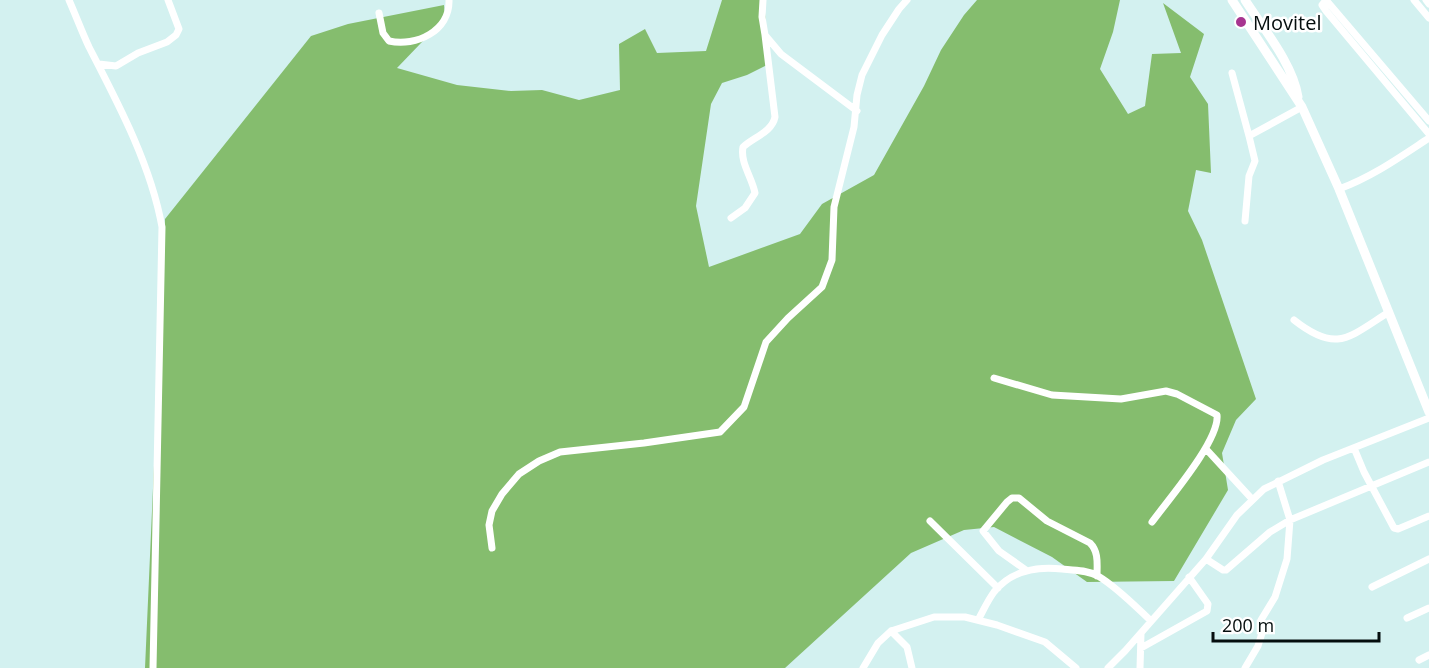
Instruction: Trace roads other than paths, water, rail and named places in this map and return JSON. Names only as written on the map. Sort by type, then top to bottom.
[{"type":"main road","points":[[1232,0],[1248,14],[1296,84],[1300,103],[1339,189],[1429,412]]},
{"type":"main road","points":[[1245,0],[1248,14]]},
{"type":"street","points":[[69,0],[88,46],[118,104],[153,189],[160,213],[163,239],[153,668]]},
{"type":"street","points":[[99,64],[116,66],[138,53],[167,42],[176,34],[179,29],[168,0]]},
{"type":"street","points":[[379,13],[383,33],[389,41],[398,43],[430,35],[437,30],[445,21],[450,9],[450,0]]},
{"type":"street","points":[[731,218],[745,208],[755,193],[742,155],[743,147],[773,124],[775,117],[763,0]]},
{"type":"street","points":[[492,548],[489,525],[492,511],[502,494],[519,474],[539,461],[560,452],[720,432],[744,407],[766,342],[822,287],[832,260],[834,207],[857,111],[857,94],[867,64],[888,26],[908,0]]},
{"type":"street","points":[[1339,189],[1384,168],[1429,136],[1323,8],[1326,0],[1429,121]]},
{"type":"street","points":[[1413,0],[1429,18]]},
{"type":"street","points":[[1426,0],[1429,4]]},
{"type":"street","points":[[765,35],[781,54],[857,111]]},
{"type":"street","points":[[1232,73],[1255,161],[1248,176],[1245,221]]},
{"type":"street","points":[[1249,136],[1300,103]]},
{"type":"street","points":[[1294,320],[1306,330],[1322,338],[1336,341],[1348,337],[1389,312]]},
{"type":"street","points":[[994,378],[1052,395],[1121,399],[1166,391],[1177,394],[1217,415],[1217,422],[1206,449],[1152,522]]},
{"type":"street","points":[[1108,668],[1141,634],[1206,559],[1237,515],[1264,489],[1354,448],[1429,418]]},
{"type":"street","points":[[1354,448],[1396,530],[1429,516]]},
{"type":"street","points":[[1206,449],[1252,499]]},
{"type":"street","points":[[1206,559],[1226,570],[1270,532],[1290,520],[1429,462]]},
{"type":"street","points":[[1245,668],[1258,646],[1262,633],[1262,620],[1275,597],[1287,559],[1290,520],[1278,481]]},
{"type":"street","points":[[1026,570],[999,550],[983,531],[1012,498],[1019,498],[1047,521],[1090,543],[1095,548],[1097,576]]},
{"type":"street","points":[[930,521],[998,588]]},
{"type":"street","points":[[1372,587],[1429,559]]},
{"type":"street","points":[[978,620],[998,588],[1026,570],[1047,567],[1081,570],[1097,576],[1129,600],[1151,621]]},
{"type":"street","points":[[1141,648],[1207,611],[1208,604],[1189,577]]},
{"type":"street","points":[[1407,618],[1429,608]]},
{"type":"street","points":[[863,668],[879,643],[891,631],[934,616],[965,617],[978,620],[1045,642],[1076,668]]},
{"type":"street","points":[[891,631],[907,647],[912,668]]},
{"type":"street","points":[[1140,668],[1141,634]]},
{"type":"street","points":[[1419,660],[1429,656]]},
{"type":"place","name":"Movitel","points":[[1241,22]]}]
